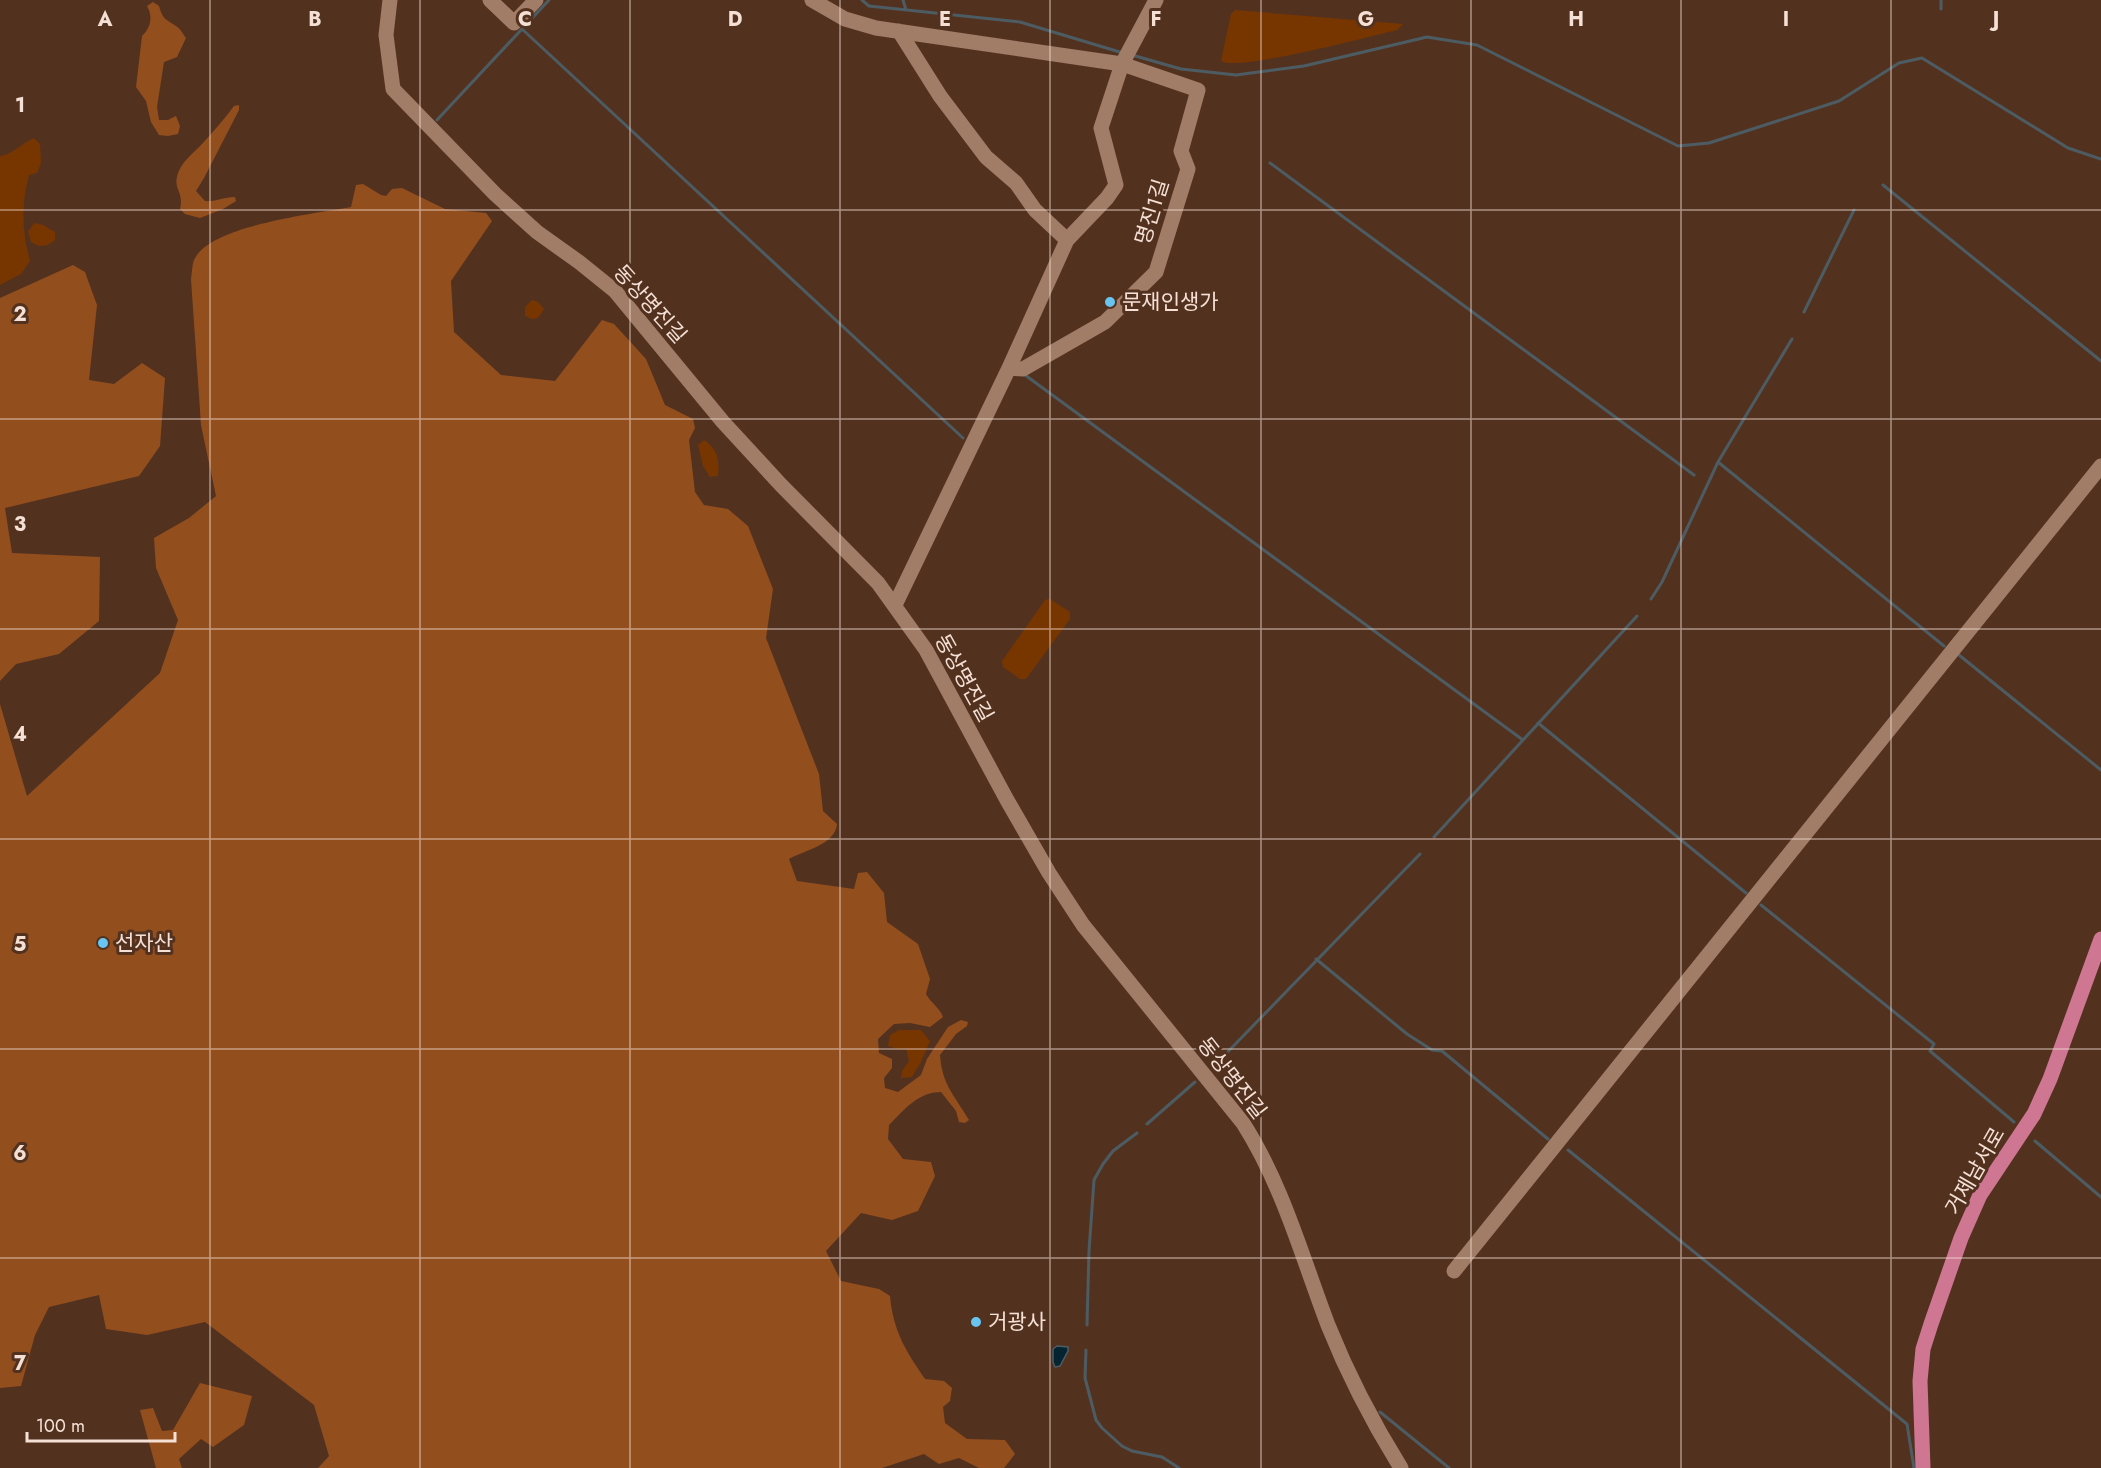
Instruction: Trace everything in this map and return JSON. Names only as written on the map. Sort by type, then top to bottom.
[{"type":"main road","name":"거제남서로","points":[[1923,1468],[1920,1381],[1923,1349],[1931,1324],[1961,1238],[1980,1195],[2034,1114],[2042,1096],[2101,939]]},
{"type":"street","name":"동상명진길","points":[[390,0],[386,36],[393,89],[495,194],[537,232],[615,291],[723,422],[781,485],[878,583],[926,650],[1048,873],[1083,925],[1243,1123],[1254,1141],[1277,1186],[1329,1328],[1374,1424],[1401,1468]]},
{"type":"street","points":[[490,0],[514,23],[536,0]]},
{"type":"street","name":"명진1길","points":[[812,0],[845,19],[876,28],[1122,64],[1198,90],[1181,151],[1188,169],[1156,272],[1106,322],[1023,369],[1009,368]]},
{"type":"street","points":[[895,605],[1009,368],[1067,240],[1107,198],[1116,185],[1101,128],[1122,64],[1156,0]]},
{"type":"street","points":[[899,31],[940,96],[986,157],[1016,183],[1035,210],[1067,240]]},
{"type":"street","points":[[1454,1270],[2101,466]]},
{"type":"shaded area","points":[[153,2],[159,6],[165,19],[179,28],[186,38],[177,57],[164,62],[157,107],[159,120],[168,120],[176,116],[180,126],[178,134],[168,136],[159,135],[151,122],[146,101],[136,87],[142,36],[150,22],[147,6]]},
{"type":"shaded area","points":[[1235,10],[1403,24],[1397,30],[1277,58],[1232,63],[1221,61],[1231,14]]},
{"type":"shaded area","points":[[239,105],[239,110],[196,191],[205,201],[235,197],[236,201],[200,218],[185,214],[180,209],[181,199],[176,181],[179,172],[184,162],[234,106]]},
{"type":"shaded area","points":[[34,138],[40,144],[41,163],[37,173],[29,175],[26,186],[24,229],[30,261],[21,274],[0,285],[0,156]]},
{"type":"shaded area","points":[[363,184],[386,196],[392,189],[402,188],[445,209],[486,213],[492,221],[451,281],[454,332],[501,375],[555,381],[602,320],[614,324],[646,359],[665,405],[693,419],[695,428],[689,440],[695,492],[704,505],[728,509],[748,526],[773,589],[766,638],[819,774],[823,811],[837,824],[831,837],[825,842],[789,859],[797,881],[854,889],[858,873],[867,872],[884,893],[887,922],[918,944],[930,979],[926,994],[943,1017],[930,1027],[910,1023],[894,1024],[878,1039],[879,1053],[892,1059],[892,1068],[884,1078],[885,1088],[898,1092],[921,1075],[927,1059],[948,1027],[961,1020],[968,1022],[967,1026],[956,1034],[940,1055],[946,1082],[969,1120],[965,1123],[959,1122],[956,1111],[941,1092],[918,1098],[889,1125],[888,1139],[903,1159],[931,1162],[935,1176],[918,1211],[892,1220],[861,1213],[826,1251],[841,1281],[879,1289],[890,1296],[897,1330],[925,1379],[944,1381],[952,1388],[950,1401],[943,1407],[945,1423],[967,1439],[1005,1440],[1015,1454],[1004,1468],[979,1468],[959,1458],[939,1464],[924,1454],[882,1468],[318,1468],[329,1456],[314,1405],[205,1322],[147,1335],[106,1329],[99,1295],[49,1307],[35,1335],[21,1386],[0,1388],[0,704],[27,796],[160,673],[178,620],[156,568],[154,538],[189,518],[216,496],[201,425],[191,279],[194,260],[204,248],[220,238],[241,230],[265,223],[351,207],[356,185]]},
{"type":"shaded area","points":[[34,223],[55,232],[55,240],[43,246],[31,242],[28,232]]},
{"type":"shaded area","points":[[73,265],[85,272],[97,305],[89,380],[114,384],[142,363],[165,378],[160,446],[139,476],[5,508],[12,553],[100,557],[99,621],[59,654],[16,664],[0,681],[0,298]]},
{"type":"shaded area","points":[[532,300],[538,302],[544,309],[538,318],[532,319],[525,316],[525,307]]},
{"type":"shaded area","points":[[704,440],[717,455],[718,476],[710,477],[703,466],[698,445]]},
{"type":"shaded area","points":[[1050,599],[1070,612],[1070,619],[1026,679],[1020,679],[1003,667],[1002,661],[1045,600]]},
{"type":"shaded area","points":[[899,1030],[921,1030],[930,1041],[912,1077],[901,1078],[902,1071],[909,1061],[906,1049],[888,1046],[890,1035]]},
{"type":"shaded area","points":[[200,1383],[252,1396],[244,1425],[213,1447],[201,1439],[179,1459],[182,1468],[156,1468],[140,1410],[153,1408],[162,1431],[173,1430]]},
{"type":"water","points":[[1057,1346],[1068,1347],[1068,1351],[1060,1366],[1055,1367],[1053,1349]]},
{"type":"waterway","points":[[437,120],[549,0]]},
{"type":"waterway","points":[[862,0],[869,6],[1020,22],[1123,53]]},
{"type":"waterway","points":[[903,0],[906,10]]},
{"type":"waterway","points":[[1941,0],[1941,9]]},
{"type":"waterway","points":[[522,29],[963,438]]},
{"type":"waterway","points":[[1132,55],[1181,69],[1236,75],[1304,66],[1427,37],[1477,45],[1678,146],[1709,143],[1839,101],[1899,63],[1922,58],[2068,148],[2101,159]]},
{"type":"waterway","points":[[1270,163],[1694,475]]},
{"type":"waterway","points":[[1883,185],[2101,361]]},
{"type":"waterway","points":[[1804,312],[1854,210]]},
{"type":"waterway","points":[[1651,599],[1662,582],[1718,462],[1792,339]]},
{"type":"waterway","points":[[1025,375],[1523,740]]},
{"type":"waterway","points":[[1718,462],[1944,646]]},
{"type":"waterway","points":[[1434,837],[1637,616]]},
{"type":"waterway","points":[[1959,655],[2101,770]]},
{"type":"waterway","points":[[1538,723],[1746,893]]},
{"type":"waterway","points":[[1213,1067],[1420,854]]},
{"type":"waterway","points":[[1761,905],[1934,1044],[1930,1051],[2014,1122]]},
{"type":"waterway","points":[[1316,959],[1407,1034],[1432,1050],[1442,1051],[1548,1139]]},
{"type":"waterway","points":[[1147,1124],[1195,1082]]},
{"type":"waterway","points":[[1087,1325],[1094,1180],[1113,1151],[1137,1133]]},
{"type":"waterway","points":[[2035,1141],[2101,1197]]},
{"type":"waterway","points":[[1568,1150],[1907,1424],[1914,1468]]},
{"type":"waterway","points":[[1086,1350],[1085,1378],[1096,1420],[1102,1428],[1122,1446],[1132,1451],[1162,1457],[1179,1468]]},
{"type":"waterway","points":[[1380,1412],[1449,1468]]},
{"type":"place","name":"문재인생가","points":[[1110,302]]},
{"type":"place","name":"선자산","points":[[103,943]]},
{"type":"place","name":"거광사","points":[[976,1322]]}]
